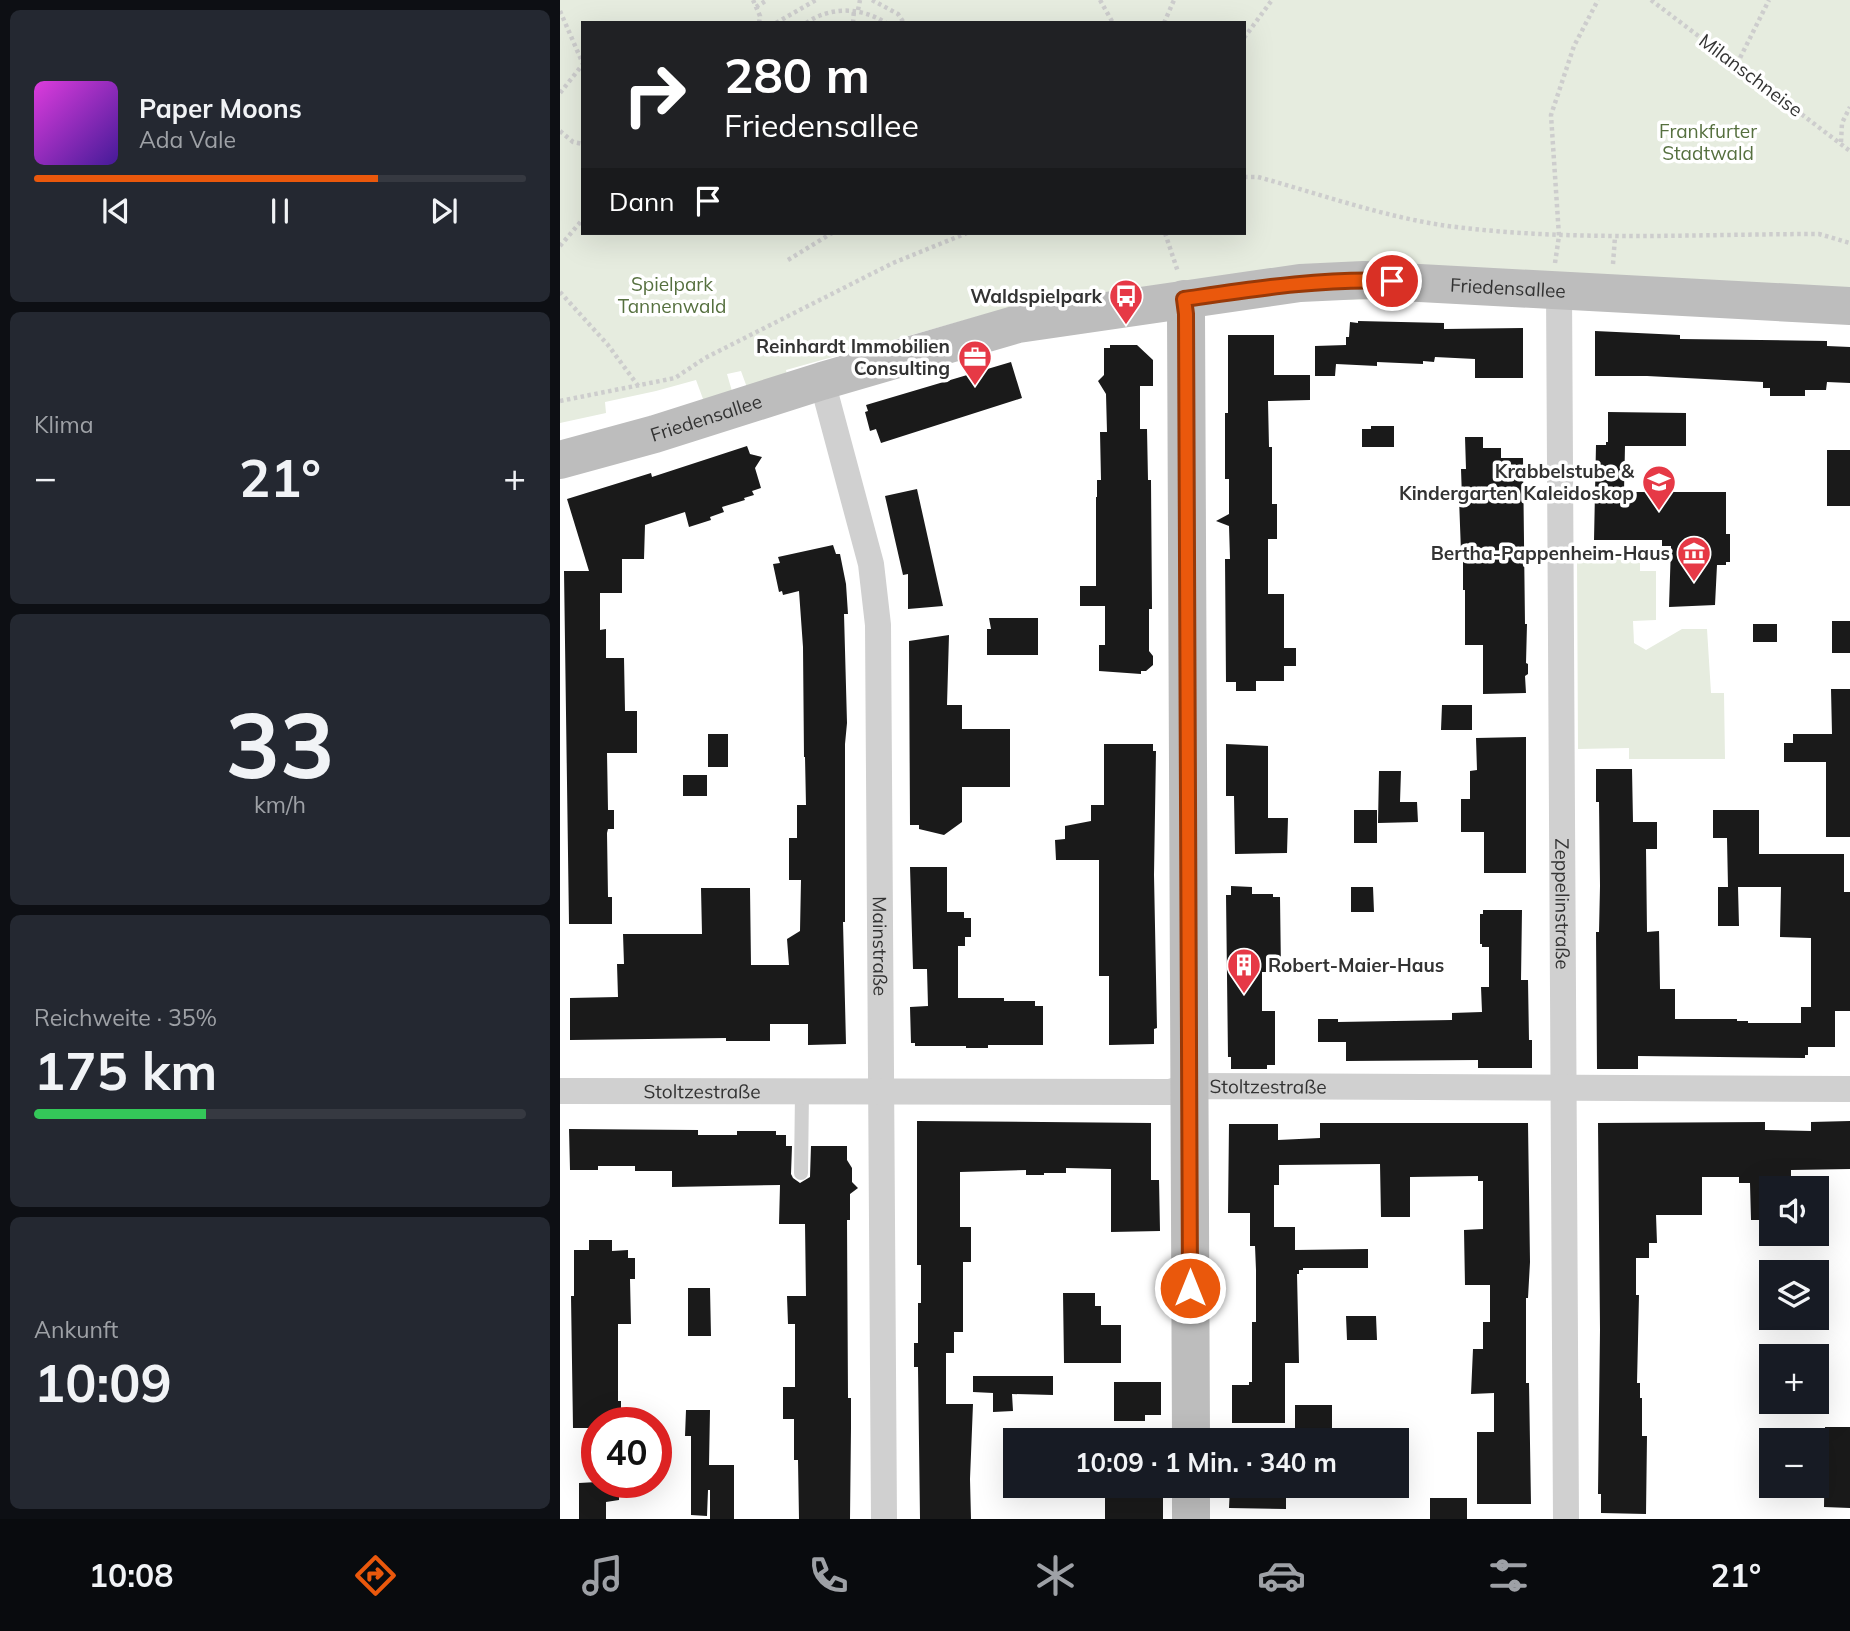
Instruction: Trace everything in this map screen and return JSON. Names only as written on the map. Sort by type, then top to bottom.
[{"type":"street","name":"Friedensallee","points":[[560,460],[655,434],[822,381],[1018,324],[1331,280],[1850,306]]},
{"type":"street","name":"Zeppelinstraße","points":[[1559,290],[1566,1519]]},
{"type":"street","points":[[1184,299],[1191,1428]]},
{"type":"street","name":"Mainstraße","points":[[822,381],[876,591],[884,1519]]},
{"type":"street","name":"Stoltzestraße","points":[[560,1091],[1170,1092],[1189,1086],[1563,1090],[1850,1089]]},
{"type":"street","points":[[1191,1498],[1191,1519]]},
{"type":"lane","points":[[802,1092],[802,1173]]},
{"type":"path","points":[[753,0],[760,16],[759,21]]},
{"type":"path","points":[[756,7],[767,0]]},
{"type":"path","points":[[785,21],[800,7],[816,0]]},
{"type":"path","points":[[853,21],[860,0]]},
{"type":"path","points":[[872,0],[898,14],[903,21]]},
{"type":"path","points":[[1100,0],[1112,21]]},
{"type":"path","points":[[1165,21],[1174,0]]},
{"type":"path","points":[[1246,35],[1272,0]]},
{"type":"path","points":[[1559,236],[1551,115],[1574,46],[1598,0]]},
{"type":"path","name":"Milanschneise","points":[[1650,0],[1850,151]]},
{"type":"path","points":[[1737,64],[1769,0]]},
{"type":"path","points":[[810,21],[826,13],[856,10],[881,21]]},
{"type":"path","points":[[560,11],[581,59]]},
{"type":"path","points":[[560,93],[581,67]]},
{"type":"path","points":[[1841,142],[1842,123],[1850,107]]},
{"type":"path","points":[[560,131],[573,142],[581,144]]},
{"type":"path","points":[[1246,177],[1258,177],[1399,216],[1446,225],[1559,236],[1819,234],[1850,243]]},
{"type":"path","points":[[560,246],[581,221]]},
{"type":"path","points":[[788,260],[829,235]]},
{"type":"path","points":[[560,401],[675,378],[705,358],[893,263],[962,235]]},
{"type":"path","points":[[1166,235],[1177,266],[1184,299]]},
{"type":"path","points":[[1613,269],[1615,237]]},
{"type":"path","points":[[560,292],[608,345],[639,387]]},
{"type":"green space","name":"Frankfurter Stadtwald","points":[[560,0],[1850,0],[1850,292],[1059,304],[1055,295],[786,370],[788,380],[749,393],[741,371],[727,374],[734,398],[706,407],[696,380],[605,402],[606,413],[560,423]]},
{"type":"green space","points":[[1640,556],[1640,571],[1656,571],[1656,620],[1633,621],[1634,643],[1646,650],[1682,629],[1707,629],[1711,693],[1724,693],[1725,759],[1629,759],[1629,748],[1578,749],[1577,558]]},
{"type":"building","points":[[1350,322],[1444,323],[1444,329],[1523,328],[1523,378],[1475,378],[1475,359],[1435,357],[1434,362],[1423,361],[1423,364],[1336,364],[1335,376],[1315,376],[1315,346],[1346,345]]},
{"type":"building","points":[[1595,331],[1680,335],[1680,339],[1827,341],[1827,346],[1850,347],[1850,383],[1827,382],[1826,390],[1805,390],[1805,396],[1770,396],[1770,388],[1763,388],[1763,382],[1595,376]]},
{"type":"building","points":[[1228,335],[1274,335],[1274,375],[1310,375],[1310,400],[1268,401],[1269,447],[1272,447],[1272,504],[1277,504],[1277,539],[1268,539],[1268,594],[1284,594],[1284,648],[1296,648],[1296,666],[1284,666],[1284,681],[1256,681],[1256,691],[1236,691],[1236,682],[1226,682],[1225,559],[1230,559],[1229,526],[1216,521],[1229,514],[1229,479],[1225,479]]},
{"type":"building","points":[[1110,345],[1137,345],[1153,360],[1153,386],[1140,386],[1140,429],[1147,429],[1148,480],[1151,480],[1152,609],[1149,609],[1149,651],[1153,656],[1153,665],[1146,671],[1141,671],[1141,674],[1099,671],[1099,645],[1105,645],[1105,606],[1080,606],[1080,586],[1096,586],[1096,497],[1097,480],[1101,480],[1100,432],[1107,432],[1106,394],[1098,381],[1104,375],[1104,348],[1110,348]]},
{"type":"building","points":[[1011,362],[1022,398],[881,443],[876,429],[870,431],[866,405]]},
{"type":"building","points":[[1608,412],[1686,413],[1686,446],[1625,446],[1624,492],[1726,492],[1726,534],[1730,534],[1730,562],[1717,565],[1715,605],[1669,607],[1671,546],[1662,546],[1662,540],[1594,540],[1596,445],[1606,445],[1608,442]]},
{"type":"building","points":[[1371,426],[1394,426],[1394,447],[1362,447],[1362,429],[1371,429]]},
{"type":"building","points":[[1465,437],[1483,437],[1483,448],[1501,448],[1501,458],[1523,458],[1528,664],[1528,674],[1525,676],[1526,693],[1483,694],[1483,645],[1465,645],[1465,590],[1459,498],[1462,498],[1461,469],[1466,469]]},
{"type":"building","points":[[747,446],[750,454],[762,457],[755,468],[761,488],[752,491],[754,495],[722,507],[724,512],[710,517],[711,520],[689,527],[685,512],[645,525],[644,559],[622,559],[622,593],[600,593],[600,630],[606,629],[606,658],[624,658],[625,711],[637,711],[637,753],[607,753],[608,810],[614,810],[614,829],[608,829],[607,833],[608,897],[612,897],[612,924],[569,924],[564,571],[589,571],[567,499],[651,473],[652,477]]},
{"type":"building","points":[[1827,450],[1850,450],[1850,506],[1827,506]]},
{"type":"building","points":[[917,489],[943,606],[908,609],[908,574],[903,575],[885,496]]},
{"type":"building","points":[[833,545],[836,554],[840,554],[848,614],[844,614],[847,723],[843,922],[846,1044],[808,1045],[808,1024],[770,1024],[770,1041],[726,1041],[726,1038],[570,1040],[570,998],[618,997],[617,964],[624,964],[623,934],[702,934],[701,888],[750,888],[751,965],[789,965],[787,939],[800,931],[801,880],[789,880],[789,838],[797,838],[797,805],[806,805],[803,647],[799,591],[783,595],[782,591],[779,592],[773,564],[780,563],[778,557]]},
{"type":"building","points":[[989,618],[1038,618],[1038,655],[987,655],[987,629],[991,629]]},
{"type":"building","points":[[1832,621],[1850,621],[1850,653],[1832,653]]},
{"type":"building","points":[[1753,624],[1777,624],[1777,642],[1753,642]]},
{"type":"building","points":[[949,635],[947,705],[962,705],[962,729],[1010,729],[1010,787],[962,787],[962,822],[944,835],[919,829],[919,825],[910,825],[909,641]]},
{"type":"building","points":[[1831,689],[1850,689],[1850,837],[1826,837],[1826,762],[1784,762],[1784,743],[1793,743],[1793,734],[1832,734]]},
{"type":"building","points":[[1442,705],[1472,705],[1472,730],[1441,730]]},
{"type":"building","points":[[708,734],[728,734],[728,767],[708,767]]},
{"type":"building","points":[[1526,737],[1526,873],[1484,873],[1484,832],[1461,832],[1461,799],[1470,799],[1470,771],[1477,770],[1476,738]]},
{"type":"building","points":[[1104,744],[1153,744],[1153,751],[1156,751],[1154,875],[1157,1028],[1154,1029],[1154,1044],[1109,1045],[1109,976],[1099,976],[1099,860],[1056,860],[1055,840],[1065,839],[1065,826],[1091,821],[1091,805],[1104,805]]},
{"type":"building","points":[[1226,744],[1268,746],[1268,818],[1288,818],[1287,853],[1235,854],[1234,796],[1226,796]]},
{"type":"building","points":[[1596,769],[1632,769],[1633,822],[1657,822],[1657,849],[1646,849],[1647,932],[1659,931],[1660,989],[1675,989],[1675,1019],[1801,1023],[1801,1007],[1811,1007],[1811,938],[1780,937],[1781,887],[1728,887],[1727,838],[1713,838],[1713,810],[1759,810],[1759,854],[1844,854],[1844,892],[1850,892],[1850,1011],[1835,1011],[1835,1047],[1808,1047],[1808,1055],[1805,1055],[1805,1058],[1638,1056],[1638,1069],[1597,1069],[1596,932],[1599,932],[1600,886]]},
{"type":"building","points":[[1379,771],[1401,771],[1400,802],[1417,802],[1418,822],[1378,823]]},
{"type":"building","points":[[683,775],[707,775],[707,796],[683,796]]},
{"type":"building","points":[[1354,810],[1377,810],[1377,843],[1354,843]]},
{"type":"building","points":[[910,867],[947,867],[947,912],[964,912],[964,918],[971,918],[971,937],[965,937],[965,946],[958,946],[958,998],[1035,1001],[1035,1006],[1043,1006],[1043,1045],[988,1045],[988,1048],[966,1048],[915,1046],[915,1043],[911,1043],[910,1007],[928,1006],[927,969],[913,969]]},
{"type":"building","points":[[1231,886],[1252,887],[1252,894],[1273,894],[1273,897],[1280,897],[1281,972],[1262,972],[1262,1011],[1275,1011],[1275,1065],[1267,1065],[1267,1069],[1231,1069],[1231,1057],[1228,1057],[1226,895],[1231,895]]},
{"type":"building","points":[[1351,887],[1373,887],[1374,912],[1351,912]]},
{"type":"building","points":[[1718,887],[1738,887],[1739,926],[1718,926]]},
{"type":"building","points":[[1483,910],[1522,910],[1521,980],[1528,980],[1532,1068],[1478,1068],[1478,1060],[1346,1061],[1346,1042],[1318,1042],[1318,1019],[1338,1019],[1338,1022],[1452,1020],[1452,1013],[1482,1012],[1481,987],[1489,987],[1489,947],[1482,947],[1480,944],[1480,914],[1483,914]]},
{"type":"building","points":[[917,1121],[1151,1123],[1151,1180],[1159,1180],[1160,1231],[1111,1232],[1111,1169],[1066,1168],[1066,1173],[1044,1175],[1026,1175],[1026,1170],[960,1172],[960,1227],[971,1227],[971,1262],[963,1262],[963,1332],[954,1332],[954,1353],[946,1353],[946,1404],[973,1404],[971,1519],[920,1519],[918,1367],[914,1367],[914,1343],[918,1343],[918,1303],[921,1303],[921,1265],[917,1265]]},
{"type":"building","points":[[1850,1121],[1850,1169],[1791,1170],[1791,1176],[1759,1176],[1759,1220],[1751,1220],[1750,1183],[1739,1183],[1739,1177],[1702,1177],[1702,1215],[1656,1215],[1657,1243],[1649,1243],[1649,1258],[1636,1258],[1636,1295],[1639,1295],[1637,1383],[1640,1383],[1642,1398],[1642,1436],[1647,1436],[1646,1514],[1601,1513],[1601,1494],[1598,1494],[1598,1123],[1765,1122],[1765,1130],[1811,1131],[1811,1122]]},
{"type":"building","points":[[1320,1123],[1528,1123],[1530,1262],[1526,1298],[1526,1383],[1529,1383],[1531,1504],[1477,1504],[1477,1432],[1494,1432],[1494,1393],[1471,1394],[1473,1349],[1483,1349],[1483,1322],[1490,1322],[1490,1285],[1465,1285],[1464,1230],[1483,1229],[1483,1181],[1478,1181],[1478,1176],[1410,1177],[1410,1217],[1381,1217],[1380,1164],[1279,1165],[1279,1185],[1274,1185],[1274,1227],[1295,1227],[1295,1250],[1368,1249],[1368,1268],[1299,1270],[1299,1363],[1285,1363],[1285,1423],[1232,1423],[1232,1385],[1249,1385],[1249,1382],[1252,1382],[1252,1322],[1256,1322],[1256,1270],[1255,1246],[1250,1246],[1250,1213],[1228,1213],[1229,1124],[1278,1124],[1278,1140],[1320,1138]]},
{"type":"building","points":[[569,1129],[698,1130],[698,1135],[776,1131],[776,1135],[786,1135],[786,1146],[792,1146],[791,1174],[800,1183],[810,1177],[811,1146],[847,1146],[852,1182],[858,1188],[850,1194],[850,1220],[847,1220],[848,1398],[851,1398],[850,1519],[799,1519],[794,1419],[783,1419],[783,1387],[795,1387],[795,1324],[788,1324],[787,1296],[806,1296],[805,1224],[779,1224],[780,1185],[672,1187],[672,1171],[635,1171],[635,1166],[598,1166],[598,1170],[570,1170]]},
{"type":"building","points":[[589,1240],[612,1240],[612,1251],[628,1250],[628,1258],[635,1258],[635,1279],[630,1279],[631,1324],[618,1324],[618,1401],[621,1401],[621,1407],[581,1407],[581,1428],[573,1428],[571,1296],[574,1296],[574,1250],[589,1250]]},
{"type":"building","points":[[688,1288],[710,1288],[711,1336],[688,1336]]},
{"type":"building","points":[[1063,1293],[1095,1293],[1095,1306],[1101,1306],[1101,1325],[1121,1325],[1121,1363],[1064,1363]]},
{"type":"building","points":[[1346,1316],[1376,1316],[1377,1340],[1347,1340]]},
{"type":"building","points":[[973,1376],[1053,1376],[1053,1395],[1012,1394],[1013,1411],[993,1412],[993,1393],[973,1392]]},
{"type":"building","points":[[1114,1382],[1161,1382],[1161,1415],[1145,1415],[1145,1421],[1114,1421]]},
{"type":"building","points":[[1295,1405],[1332,1405],[1332,1428],[1295,1428]]},
{"type":"building","points":[[686,1410],[710,1410],[709,1465],[734,1465],[734,1519],[710,1519],[710,1490],[707,1516],[691,1515],[691,1436],[685,1436]]},
{"type":"building","points":[[1850,1427],[1850,1508],[1824,1507],[1824,1498],[1829,1498],[1829,1428],[1825,1428]]},
{"type":"building","points":[[579,1483],[581,1498],[619,1498],[606,1502],[606,1519],[579,1519]]},
{"type":"building","points":[[1105,1498],[1163,1498],[1163,1519],[1105,1519]]},
{"type":"building","points":[[1229,1498],[1286,1498],[1286,1509],[1229,1508]]},
{"type":"building","points":[[1430,1498],[1467,1498],[1467,1519],[1430,1519]]},
{"type":"place","name":"Waldspielpark","points":[[1126,326]]},
{"type":"place","name":"Reinhardt Immobilien Consulting","points":[[975,387]]},
{"type":"place","name":"Krabbelstube & Kindergarten Kaleidoskop","points":[[1659,512]]},
{"type":"place","name":"Bertha-Pappenheim-Haus","points":[[1694,583]]},
{"type":"place","name":"Robert-Maier-Haus","points":[[1244,995]]},
{"type":"route","points":[[1190,1288],[1184,299],[1331,280],[1392,281]]},
{"type":"park label","name":"Spielpark Tannenwald","points":[[672,295]]}]
